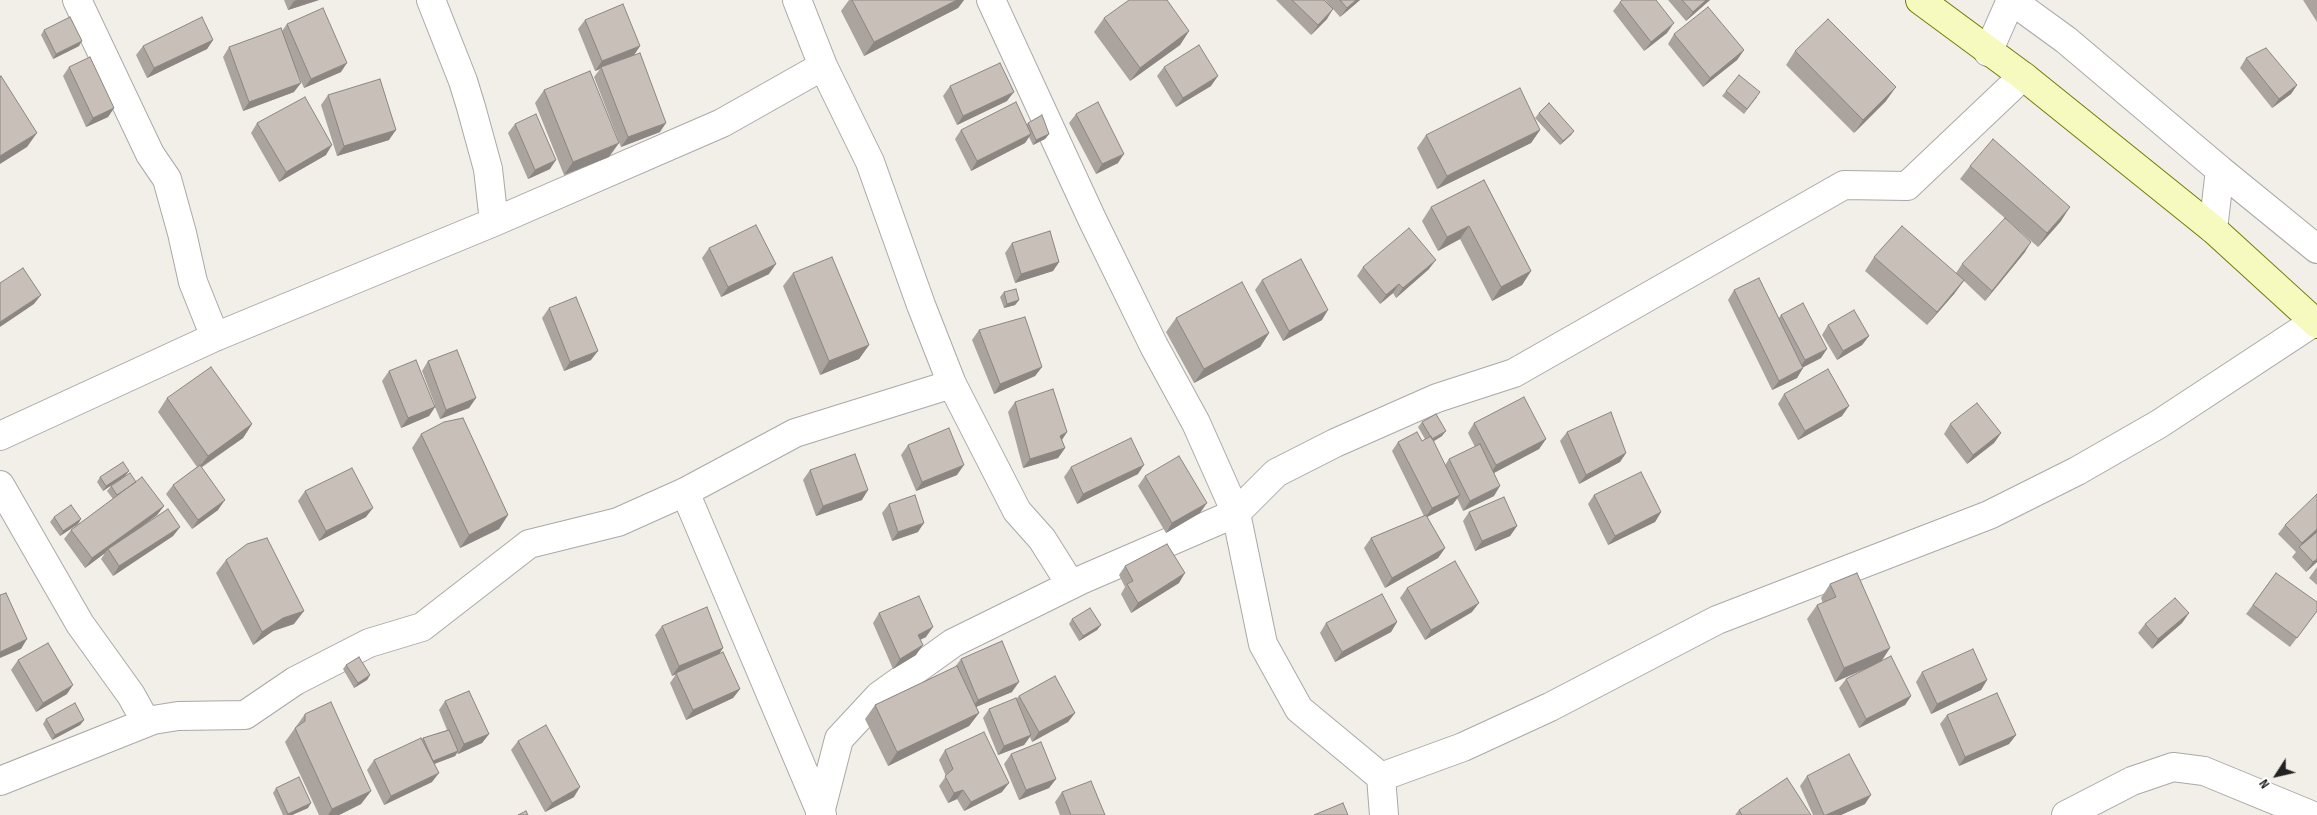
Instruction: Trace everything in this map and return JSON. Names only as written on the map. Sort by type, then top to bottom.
[{"type":"street","points":[[77,0],[150,154],[167,179],[193,282],[215,337]]},
{"type":"street","points":[[431,0],[463,81],[471,107],[488,169],[494,222]]},
{"type":"street","points":[[797,0],[823,66],[870,162],[920,305],[952,384],[1017,511],[1042,539],[1071,585]]},
{"type":"street","points":[[991,0],[1092,219],[1154,346],[1196,423],[1236,513],[1263,644],[1299,709],[1381,777],[1384,815]]},
{"type":"street","points":[[1381,777],[1463,748],[1550,707],[1717,620],[1989,515],[2077,471],[2159,424],[2315,323],[2213,229],[2023,76],[1920,0]]},
{"type":"street","points":[[1988,52],[2011,0],[2066,40],[2317,249]]},
{"type":"street","points":[[0,436],[215,337],[494,222],[722,123],[823,66]]},
{"type":"street","points":[[821,814],[839,739],[879,696],[953,643],[1071,585],[1236,513],[1276,473],[1335,443],[1437,398],[1514,373],[1844,185],[1907,186],[2023,76]]},
{"type":"street","points":[[2213,229],[2220,170]]},
{"type":"street","points":[[0,781],[146,722],[178,716],[245,715],[295,681],[369,643],[422,627],[529,544],[618,522],[685,492],[795,434],[952,384]]},
{"type":"street","points":[[0,485],[80,624],[131,695],[146,722]]},
{"type":"street","points":[[685,492],[821,814]]},
{"type":"street","points":[[2066,815],[2132,781],[2173,767],[2204,771],[2311,815]]},
{"type":"building","points":[[852,0],[957,0],[874,42]]},
{"type":"building","points":[[1129,0],[1167,0],[1189,31],[1140,68],[1104,18]]},
{"type":"building","points":[[1292,0],[1324,0],[1333,9],[1318,25]]},
{"type":"building","points":[[1340,0],[1356,0],[1347,8]]},
{"type":"building","points":[[1622,0],[1656,0],[1674,23],[1651,42],[1620,2]]},
{"type":"building","points":[[1682,0],[1706,0],[1693,12]]},
{"type":"building","points":[[623,4],[640,46],[602,61],[585,20]]},
{"type":"building","points":[[1708,7],[1744,50],[1710,78],[1674,34]]},
{"type":"building","points":[[323,8],[347,63],[311,79],[287,24]]},
{"type":"building","points":[[70,17],[82,41],[56,54],[44,30]]},
{"type":"building","points":[[202,17],[213,40],[154,68],[143,46]]},
{"type":"building","points":[[1828,19],[1896,87],[1863,120],[1795,51]]},
{"type":"building","points":[[281,28],[301,83],[249,102],[229,47]]},
{"type":"building","points":[[1199,45],[1218,76],[1183,98],[1164,67]]},
{"type":"building","points":[[2266,48],[2297,85],[2279,99],[2246,58]]},
{"type":"building","points":[[640,53],[666,123],[628,137],[601,67]]},
{"type":"building","points":[[90,57],[114,108],[93,118],[69,67]]},
{"type":"building","points":[[1000,63],[1014,92],[963,116],[950,86]]},
{"type":"building","points":[[590,71],[619,143],[573,162],[544,90]]},
{"type":"building","points":[[1739,75],[1760,92],[1747,109],[1726,91]]},
{"type":"building","points":[[0,77],[37,133],[0,156]]},
{"type":"building","points":[[380,79],[396,130],[344,146],[328,95]]},
{"type":"building","points":[[1520,88],[1540,130],[1447,176],[1426,135]]},
{"type":"building","points":[[305,97],[332,145],[286,172],[257,123]]},
{"type":"building","points":[[1016,102],[1031,134],[977,161],[961,130]]},
{"type":"building","points":[[1098,102],[1124,154],[1102,164],[1076,114]]},
{"type":"building","points":[[1549,103],[1574,131],[1563,141],[1539,113]]},
{"type":"building","points":[[536,114],[556,160],[535,170],[515,124]]},
{"type":"building","points":[[1042,115],[1049,134],[1036,140],[1028,123]]},
{"type":"building","points":[[1993,139],[2070,207],[2047,233],[1970,166]]},
{"type":"building","points":[[1484,180],[1531,271],[1501,287],[1469,226],[1447,237],[1431,207]]},
{"type":"building","points":[[2005,218],[2031,242],[1992,291],[1962,264]]},
{"type":"building","points":[[756,225],[776,264],[728,287],[709,248]]},
{"type":"building","points":[[1902,226],[1964,280],[1937,312],[1874,257]]},
{"type":"building","points":[[1409,228],[1436,260],[1403,288],[1399,284],[1386,295],[1363,267]]},
{"type":"building","points":[[1050,231],[1059,262],[1021,274],[1012,243]]},
{"type":"building","points":[[832,257],[869,345],[829,361],[793,273]]},
{"type":"building","points":[[1301,259],[1328,310],[1289,331],[1262,280]]},
{"type":"building","points":[[23,268],[41,295],[0,322],[0,283]]},
{"type":"building","points":[[1759,278],[1803,368],[1779,381],[1734,290]]},
{"type":"building","points":[[1242,282],[1269,333],[1204,369],[1176,318]]},
{"type":"building","points":[[1016,289],[1019,300],[1007,304],[1004,292]]},
{"type":"building","points":[[576,297],[598,351],[570,362],[549,308]]},
{"type":"building","points":[[1803,303],[1827,349],[1805,360],[1781,315]]},
{"type":"building","points":[[1854,310],[1869,336],[1843,351],[1828,325]]},
{"type":"building","points":[[1025,317],[1042,367],[1000,384],[979,330]]},
{"type":"building","points":[[457,350],[476,398],[446,410],[428,361]]},
{"type":"building","points":[[416,360],[435,407],[408,418],[389,371]]},
{"type":"building","points":[[211,367],[252,424],[208,456],[167,398]]},
{"type":"building","points":[[1828,369],[1849,406],[1805,431],[1784,394]]},
{"type":"building","points":[[1053,389],[1067,432],[1060,436],[1065,448],[1030,459],[1015,402]]},
{"type":"building","points":[[1524,397],[1546,439],[1496,465],[1474,423]]},
{"type":"building","points":[[1977,403],[2001,433],[1973,455],[1950,424]]},
{"type":"building","points":[[1611,412],[1626,453],[1586,475],[1567,432]]},
{"type":"building","points":[[1436,414],[1446,431],[1432,439],[1422,422]]},
{"type":"building","points":[[463,418],[508,515],[469,535],[421,434],[444,422]]},
{"type":"building","points":[[949,428],[964,465],[922,482],[908,445]]},
{"type":"building","points":[[1417,432],[1422,441],[1431,436],[1460,495],[1432,508],[1398,442]]},
{"type":"building","points":[[1131,438],[1144,465],[1083,494],[1071,467]]},
{"type":"building","points":[[1480,444],[1500,486],[1470,501],[1449,459]]},
{"type":"building","points":[[855,454],[868,490],[823,506],[810,470]]},
{"type":"building","points":[[1179,456],[1207,503],[1172,523],[1145,476]]},
{"type":"building","points":[[123,462],[129,471],[106,486],[100,477]]},
{"type":"building","points":[[200,465],[225,500],[198,520],[173,485]]},
{"type":"building","points":[[352,468],[373,508],[326,531],[305,491]]},
{"type":"building","points":[[1641,472],[1661,512],[1615,536],[1594,495]]},
{"type":"building","points":[[130,473],[136,482],[117,495],[111,486]]},
{"type":"building","points":[[142,477],[164,506],[92,558],[71,530]]},
{"type":"building","points":[[2317,494],[2317,529],[2302,543],[2285,525]]},
{"type":"building","points":[[915,495],[924,523],[898,532],[889,504]]},
{"type":"building","points":[[1504,497],[1517,526],[1482,541],[1469,512]]},
{"type":"building","points":[[71,505],[81,519],[63,531],[54,517]]},
{"type":"building","points":[[168,509],[180,527],[119,566],[108,549]]},
{"type":"building","points":[[1426,515],[1445,548],[1392,578],[1371,538]]},
{"type":"building","points":[[2317,532],[2317,559],[2313,562],[2299,547]]},
{"type":"building","points":[[267,538],[304,611],[283,618],[262,632],[226,560],[247,544]]},
{"type":"building","points":[[1167,544],[1185,573],[1138,603],[1127,584],[1133,581],[1125,566]]},
{"type":"building","points":[[1455,561],[1479,603],[1431,630],[1407,588]]},
{"type":"building","points":[[1857,573],[1890,648],[1844,668],[1817,605],[1836,597],[1830,584]]},
{"type":"building","points":[[2276,573],[2317,602],[2317,611],[2297,638],[2253,605]]},
{"type":"building","points":[[6,593],[27,639],[0,652],[0,595]]},
{"type":"building","points":[[1382,594],[1397,622],[1342,652],[1326,623]]},
{"type":"building","points":[[919,596],[933,627],[918,635],[923,645],[900,659],[879,613]]},
{"type":"building","points":[[2175,598],[2189,613],[2158,639],[2145,624]]},
{"type":"building","points":[[707,607],[723,648],[679,666],[662,626]]},
{"type":"building","points":[[1090,608],[1101,625],[1083,636],[1072,619]]},
{"type":"building","points":[[1002,641],[1019,682],[978,700],[961,659]]},
{"type":"building","points":[[48,643],[73,685],[43,703],[18,660]]},
{"type":"building","points":[[1973,649],[1987,680],[1937,704],[1922,672]]},
{"type":"building","points":[[723,652],[740,689],[693,710],[676,673]]},
{"type":"building","points":[[1891,656],[1911,696],[1866,719],[1846,679]]},
{"type":"building","points":[[359,657],[370,675],[358,683],[346,665]]},
{"type":"building","points":[[957,666],[979,713],[897,752],[875,705]]},
{"type":"building","points":[[1055,676],[1075,713],[1039,732],[1019,696]]},
{"type":"building","points":[[469,691],[489,734],[464,744],[445,701]]},
{"type":"building","points":[[1997,693],[2016,735],[1965,757],[1947,715]]},
{"type":"building","points":[[1016,698],[1031,735],[1004,746],[989,709]]},
{"type":"building","points":[[331,702],[371,791],[332,809],[295,728],[305,721],[305,714]]},
{"type":"building","points":[[75,703],[84,720],[55,735],[46,719]]},
{"type":"building","points":[[546,725],[580,787],[552,803],[518,741]]},
{"type":"building","points":[[449,730],[458,751],[433,761],[423,738]]},
{"type":"building","points":[[984,732],[1009,783],[971,802],[963,790],[954,793],[945,776],[953,769],[945,750]]},
{"type":"building","points":[[421,738],[439,773],[391,796],[374,760]]},
{"type":"building","points":[[1041,742],[1056,779],[1026,790],[1011,754]]},
{"type":"building","points":[[1849,754],[1871,795],[1824,815],[1807,776]]},
{"type":"building","points":[[299,777],[311,803],[288,814],[276,788]]},
{"type":"building","points":[[1787,778],[1811,815],[1742,815],[1739,810]]},
{"type":"building","points":[[1091,781],[1105,815],[1071,815],[1062,792]]},
{"type":"building","points":[[1343,803],[1348,815],[1314,815]]},
{"type":"building","points":[[526,811],[528,815],[518,815]]}]
